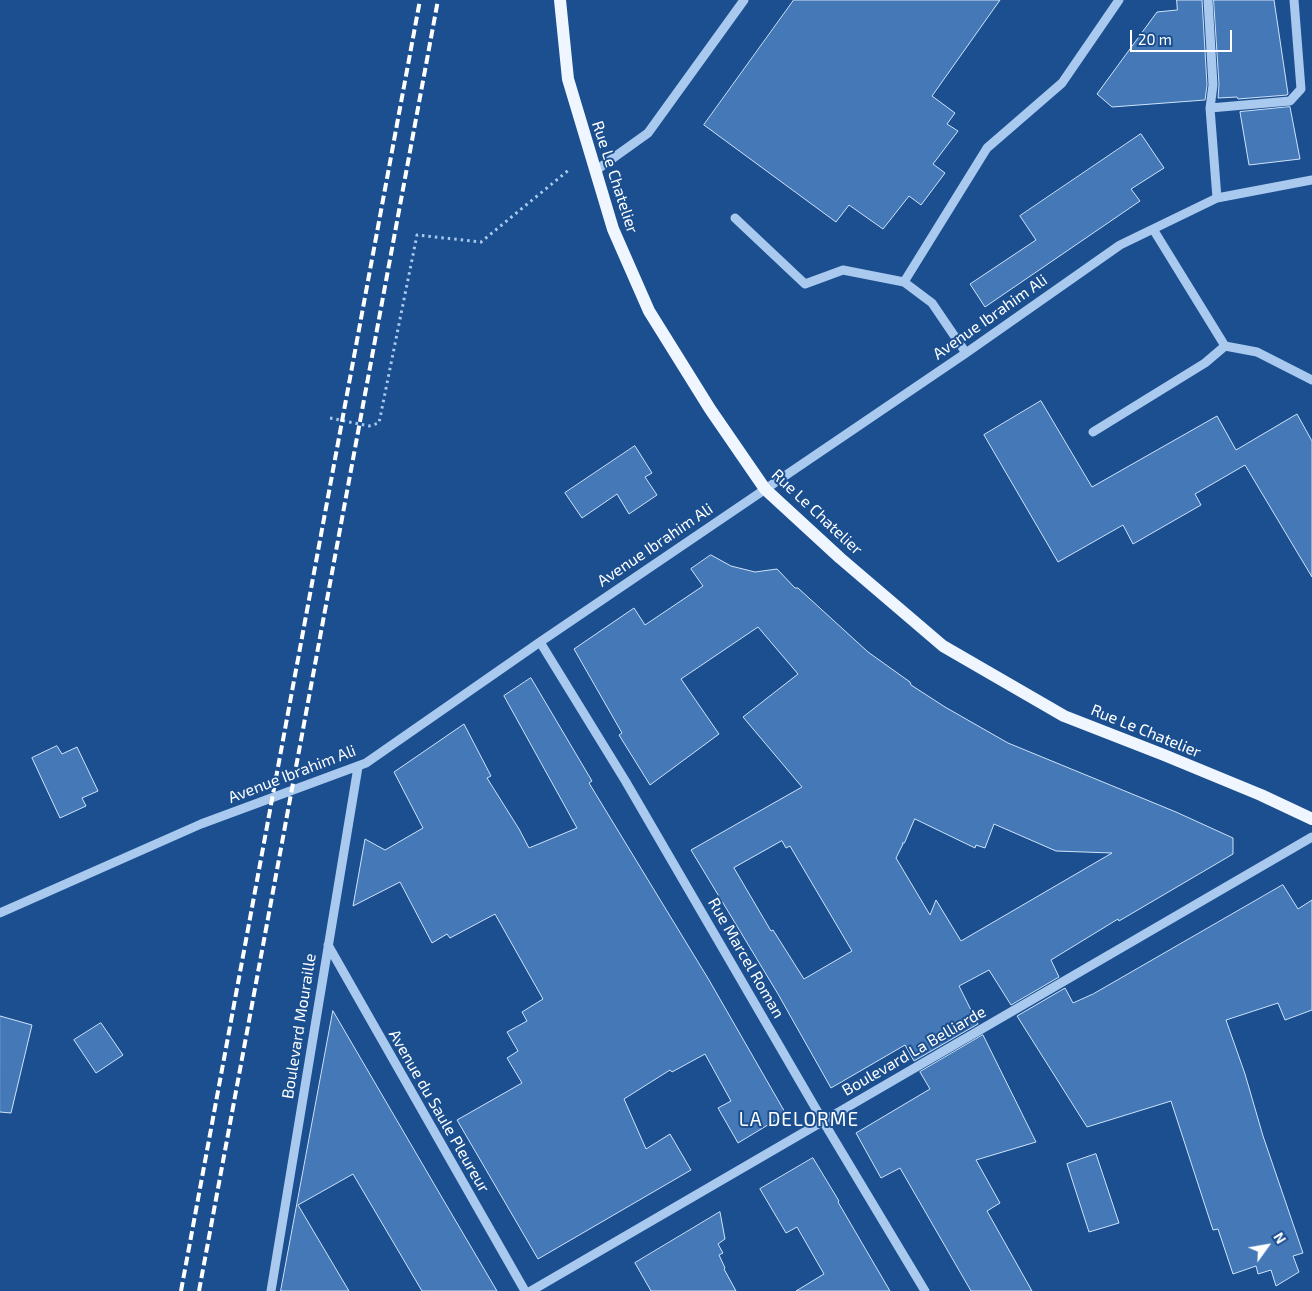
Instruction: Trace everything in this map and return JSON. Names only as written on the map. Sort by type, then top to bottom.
[{"type":"main road","name":"Rue Le Chatelier","points":[[560,0],[568,79],[589,153],[614,229],[649,312],[710,409],[765,489],[840,558],[943,646],[1064,716],[1164,755],[1312,819]]},
{"type":"street","points":[[595,171],[648,133],[744,0]]},
{"type":"street","points":[[904,282],[988,148],[1062,83],[1119,0]]},
{"type":"street","points":[[1208,0],[1213,85],[1210,108],[1217,198]]},
{"type":"street","points":[[1210,108],[1290,101],[1301,89],[1294,0]]},
{"type":"street","name":"Avenue Ibrahim Ali","points":[[0,913],[201,824],[358,767],[1120,245],[1217,198],[1312,180]]},
{"type":"street","points":[[735,218],[804,284],[844,270],[904,282],[932,303],[966,352]]},
{"type":"street","points":[[1153,229],[1225,346],[1257,352],[1312,380]]},
{"type":"street","points":[[1093,432],[1205,363],[1225,346]]},
{"type":"street","name":"Rue Marcel Roman","points":[[540,642],[626,782],[823,1121],[925,1291]]},
{"type":"street","name":"Boulevard Mouraille","points":[[271,1291],[358,767]]},
{"type":"street","name":"Boulevard La Belliarde","points":[[531,1291],[1312,837]]},
{"type":"street","name":"Avenue du Saule Pleureur","points":[[328,945],[525,1291]]},
{"type":"path","points":[[330,418],[369,426],[378,423],[416,235],[481,242],[589,153]]},
{"type":"building","points":[[794,0],[1000,0],[932,96],[955,113],[947,124],[958,131],[933,164],[945,173],[921,205],[909,196],[883,229],[849,205],[836,222],[704,125]]},
{"type":"building","points":[[1177,0],[1202,0],[1207,85],[1205,100],[1112,107],[1097,94],[1157,12],[1177,10]]},
{"type":"building","points":[[1214,0],[1274,0],[1287,95],[1238,99],[1237,97],[1218,98],[1219,85]]},
{"type":"building","points":[[1290,107],[1300,159],[1249,165],[1240,112]]},
{"type":"building","points":[[1141,134],[1164,168],[1131,189],[1140,201],[985,307],[970,284],[1036,240],[1020,216]]},
{"type":"building","points":[[1041,401],[1092,487],[1217,416],[1236,450],[1297,414],[1312,441],[1312,577],[1245,465],[1195,494],[1201,505],[1133,544],[1123,525],[1058,562],[984,435]]},
{"type":"building","points":[[635,446],[652,473],[645,477],[657,495],[629,514],[617,494],[582,518],[565,493]]},
{"type":"building","points":[[711,555],[731,566],[755,572],[777,569],[795,588],[798,588],[868,652],[910,682],[911,685],[945,707],[1008,743],[1176,812],[1233,838],[1233,854],[1119,921],[1118,919],[1051,960],[1059,977],[1011,1005],[989,970],[959,986],[978,1024],[914,1061],[905,1045],[831,1088],[778,994],[691,850],[802,787],[743,717],[798,674],[758,627],[681,679],[719,734],[650,785],[619,735],[622,733],[574,649],[634,608],[645,625],[703,586],[691,569]],"holes":[[[915,819],[975,848],[976,845],[985,848],[994,824],[1056,851],[1112,853],[961,941],[936,900],[930,915],[896,858]],[[782,841],[786,848],[790,846],[852,951],[804,979],[773,930],[771,931],[734,868]]]},
{"type":"building","points":[[531,678],[592,781],[589,783],[709,980],[786,1114],[738,1143],[718,1108],[731,1101],[705,1054],[672,1072],[670,1070],[624,1099],[646,1149],[670,1134],[691,1170],[538,1259],[457,1120],[522,1083],[507,1058],[518,1051],[507,1032],[527,1021],[522,1012],[543,999],[495,914],[450,938],[447,934],[432,943],[400,882],[353,906],[365,839],[385,850],[423,828],[394,772],[464,724],[491,776],[487,778],[529,848],[577,828],[504,696]]},
{"type":"building","points":[[57,746],[62,754],[77,747],[98,791],[82,798],[86,806],[60,818],[32,758]]},
{"type":"building","points":[[1283,885],[1298,909],[1312,900],[1312,1010],[1285,1020],[1278,1003],[1226,1020],[1303,1253],[1293,1256],[1299,1272],[1276,1286],[1271,1270],[1258,1274],[1256,1266],[1233,1274],[1218,1229],[1213,1230],[1171,1101],[1087,1127],[1017,1016],[1065,988],[1073,1003],[1093,994]]},
{"type":"building","points":[[333,1011],[497,1291],[422,1291],[353,1174],[298,1205],[349,1291],[281,1291]]},
{"type":"building","points":[[0,1016],[32,1025],[11,1113],[0,1112]]},
{"type":"building","points":[[101,1023],[123,1055],[96,1073],[74,1040]]},
{"type":"building","points":[[983,1035],[1036,1142],[976,1160],[1000,1203],[987,1211],[1032,1291],[971,1291],[900,1168],[881,1178],[856,1133],[930,1089],[920,1072]]},
{"type":"building","points":[[1096,1154],[1119,1223],[1089,1232],[1067,1164]]},
{"type":"building","points":[[813,1158],[890,1291],[796,1291],[824,1274],[797,1227],[786,1233],[760,1189]]},
{"type":"building","points":[[720,1212],[725,1239],[718,1244],[723,1253],[719,1255],[736,1291],[651,1291],[635,1263]]},
{"type":"railway","points":[[181,1291],[420,0]]},
{"type":"railway","points":[[199,1291],[438,0]]},
{"type":"district","name":"LA DELORME","points":[[799,1120]]}]
